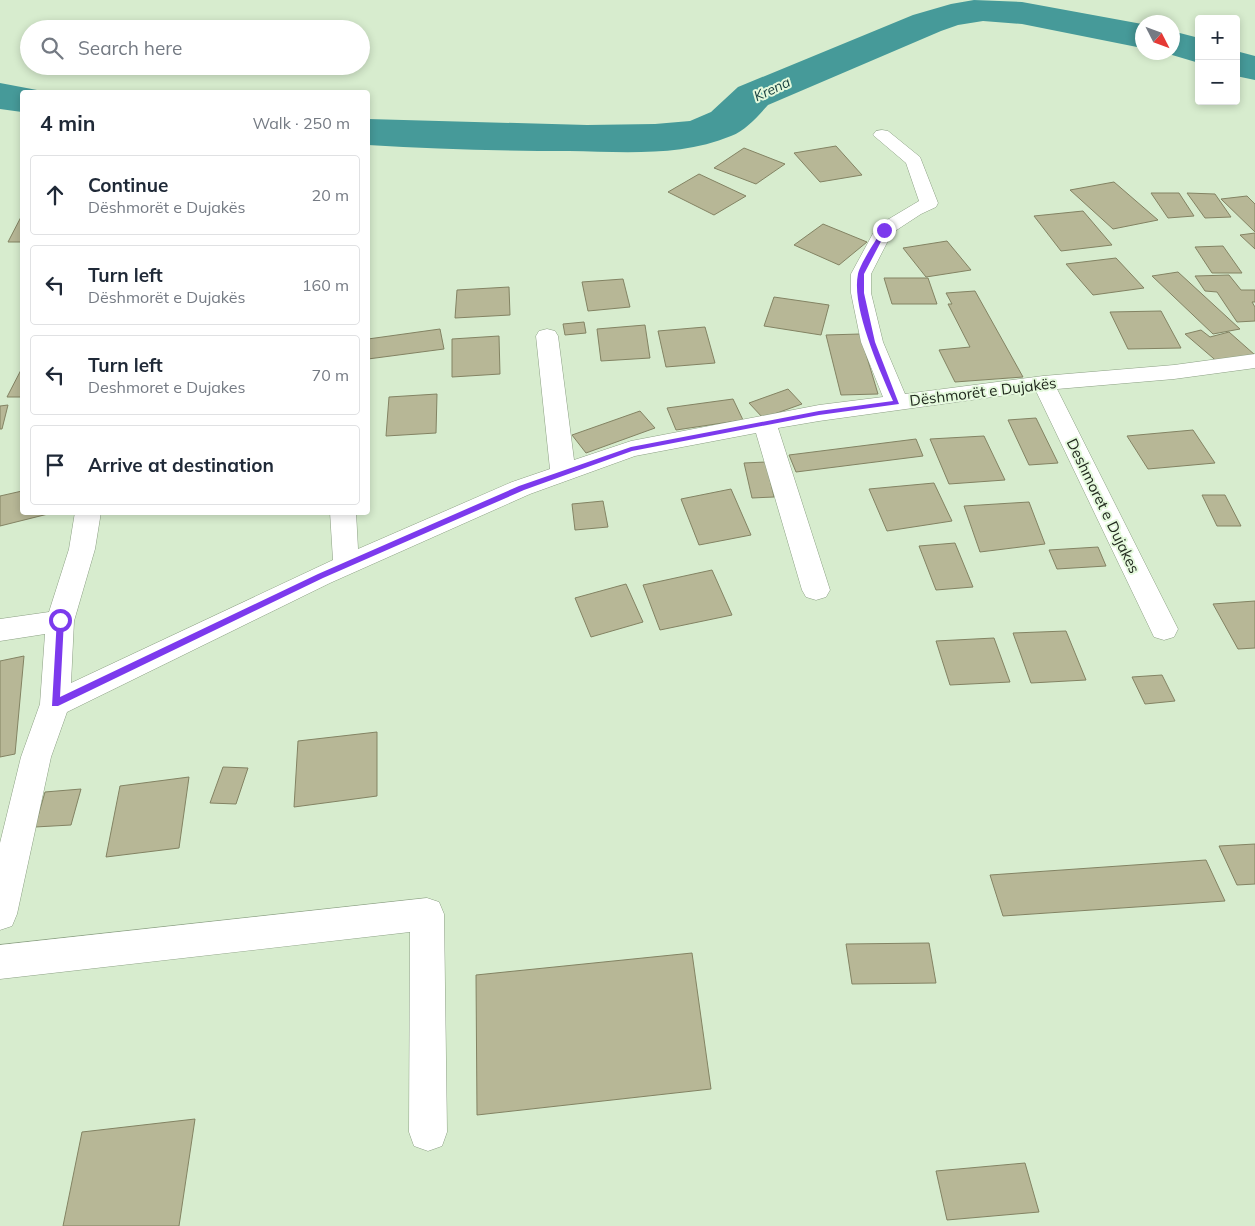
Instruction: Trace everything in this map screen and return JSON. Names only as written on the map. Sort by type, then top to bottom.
[{"type":"street","points":[[882,135],[914,161],[929,203],[914,210],[884,230],[861,274],[861,293],[872,342],[897,403]]},
{"type":"street","points":[[546,336],[563,473]]},
{"type":"street","name":"Dëshmorët e Dujakës","points":[[55,704],[346,564],[521,488],[631,449],[819,413],[1043,383],[1174,372],[1255,361]]},
{"type":"street","name":"Deshmoret e Dujakes","points":[[1043,383],[1164,629]]},
{"type":"street","points":[[765,424],[816,590]]},
{"type":"street","points":[[0,914],[36,757],[55,704],[60,620],[82,549],[88,515]]},
{"type":"street","points":[[343,515],[346,564]]},
{"type":"street","points":[[0,630],[60,620]]},
{"type":"street","points":[[0,962],[427,914],[428,1132]]},
{"type":"building","points":[[836,146],[862,175],[820,182],[794,153]]},
{"type":"building","points":[[744,148],[785,164],[756,184],[714,168]]},
{"type":"building","points":[[699,174],[746,196],[714,215],[668,192]]},
{"type":"building","points":[[1114,182],[1158,220],[1113,229],[1070,190]]},
{"type":"building","points":[[1151,193],[1179,193],[1194,216],[1168,218]]},
{"type":"building","points":[[1187,193],[1215,194],[1231,217],[1205,218]]},
{"type":"building","points":[[1247,196],[1255,204],[1255,232],[1221,199]]},
{"type":"building","points":[[1083,211],[1112,245],[1061,251],[1034,216]]},
{"type":"building","points":[[20,219],[20,242],[8,242]]},
{"type":"building","points":[[823,224],[867,242],[839,265],[794,245]]},
{"type":"building","points":[[1255,233],[1255,249],[1240,235]]},
{"type":"building","points":[[947,241],[971,270],[926,277],[903,248]]},
{"type":"building","points":[[1223,246],[1242,273],[1212,273],[1195,247]]},
{"type":"building","points":[[1116,258],[1144,288],[1093,295],[1066,264]]},
{"type":"building","points":[[1178,272],[1240,329],[1213,334],[1152,276]]},
{"type":"building","points":[[1229,275],[1241,290],[1255,290],[1255,302],[1252,302],[1255,307],[1255,321],[1237,322],[1217,292],[1205,291],[1195,276]]},
{"type":"building","points":[[884,278],[928,278],[937,304],[892,304]]},
{"type":"building","points":[[623,279],[630,307],[588,311],[582,282]]},
{"type":"building","points":[[509,287],[510,315],[455,318],[457,290]]},
{"type":"building","points":[[975,291],[1023,377],[955,382],[939,350],[970,347],[948,304],[952,304],[946,293]]},
{"type":"building","points":[[774,297],[829,305],[821,335],[764,326]]},
{"type":"building","points":[[1161,311],[1181,348],[1128,349],[1110,312]]},
{"type":"building","points":[[584,322],[586,333],[565,335],[563,324]]},
{"type":"building","points":[[645,325],[650,358],[601,361],[597,329]]},
{"type":"building","points":[[705,327],[715,363],[666,367],[658,331]]},
{"type":"building","points":[[440,329],[444,349],[370,359],[370,339]]},
{"type":"building","points":[[1201,330],[1210,337],[1229,332],[1255,355],[1220,364],[1185,334]]},
{"type":"building","points":[[860,334],[878,394],[841,395],[826,335]]},
{"type":"building","points":[[499,336],[500,374],[452,377],[452,339]]},
{"type":"building","points":[[20,372],[20,397],[7,397]]},
{"type":"building","points":[[788,389],[802,404],[763,418],[749,403]]},
{"type":"building","points":[[437,394],[436,433],[386,436],[389,397]]},
{"type":"building","points":[[733,399],[743,420],[676,430],[667,408]]},
{"type":"building","points":[[8,405],[2,429],[0,429],[0,406]]},
{"type":"building","points":[[640,411],[655,428],[586,453],[572,435]]},
{"type":"building","points":[[1036,418],[1058,463],[1029,465],[1008,420]]},
{"type":"building","points":[[1193,430],[1215,463],[1148,469],[1127,436]]},
{"type":"building","points":[[984,436],[1005,480],[949,484],[930,439]]},
{"type":"building","points":[[916,439],[923,456],[796,472],[789,455]]},
{"type":"building","points":[[766,462],[774,497],[752,498],[744,463]]},
{"type":"building","points":[[934,483],[952,521],[887,531],[869,489]]},
{"type":"building","points":[[731,489],[751,535],[699,545],[681,499]]},
{"type":"building","points":[[20,491],[20,515],[44,515],[0,526],[0,496]]},
{"type":"building","points":[[1202,495],[1225,495],[1241,526],[1217,526]]},
{"type":"building","points":[[603,501],[608,527],[575,530],[572,504]]},
{"type":"building","points":[[1029,502],[1045,544],[980,552],[964,506]]},
{"type":"building","points":[[955,543],[973,587],[936,590],[919,546]]},
{"type":"building","points":[[1098,547],[1106,566],[1057,569],[1049,550]]},
{"type":"building","points":[[712,570],[732,615],[660,630],[643,585]]},
{"type":"building","points":[[626,584],[643,622],[591,637],[575,598]]},
{"type":"building","points":[[1255,601],[1255,648],[1238,649],[1213,604]]},
{"type":"building","points":[[1066,631],[1086,680],[1031,683],[1013,633]]},
{"type":"building","points":[[994,638],[1010,682],[950,685],[936,641]]},
{"type":"building","points":[[24,656],[15,754],[0,757],[0,661]]},
{"type":"building","points":[[1162,675],[1175,701],[1145,704],[1132,677]]},
{"type":"building","points":[[377,732],[377,796],[294,807],[298,741]]},
{"type":"building","points":[[223,767],[248,768],[236,804],[210,803]]},
{"type":"building","points":[[189,777],[179,848],[106,857],[120,786]]},
{"type":"building","points":[[81,789],[71,825],[35,827],[45,792]]},
{"type":"building","points":[[1255,844],[1255,884],[1237,885],[1219,846]]},
{"type":"building","points":[[1206,860],[1225,901],[1003,916],[990,875]]},
{"type":"building","points":[[929,943],[936,983],[852,984],[846,944]]},
{"type":"building","points":[[692,953],[711,1089],[477,1115],[476,975]]},
{"type":"building","points":[[195,1119],[179,1226],[63,1226],[82,1132]]},
{"type":"building","points":[[1025,1163],[1039,1212],[947,1220],[936,1171]]},
{"type":"waterway","name":"Krena","points":[[370,132],[587,138],[655,138],[692,134],[715,127],[726,121],[753,96],[927,23],[951,15],[983,10],[1022,13],[1135,35]]},
{"type":"waterway","name":"Krena","points":[[1180,45],[1195,50]]},
{"type":"waterway","name":"Krena","points":[[1240,64],[1255,68]]},
{"type":"waterway","name":"Krena","points":[[0,96],[20,99]]},
{"type":"route","points":[[60,620],[55,704],[321,576],[521,488],[631,449],[819,413],[897,403],[872,342],[861,293],[861,274],[884,230]]}]
